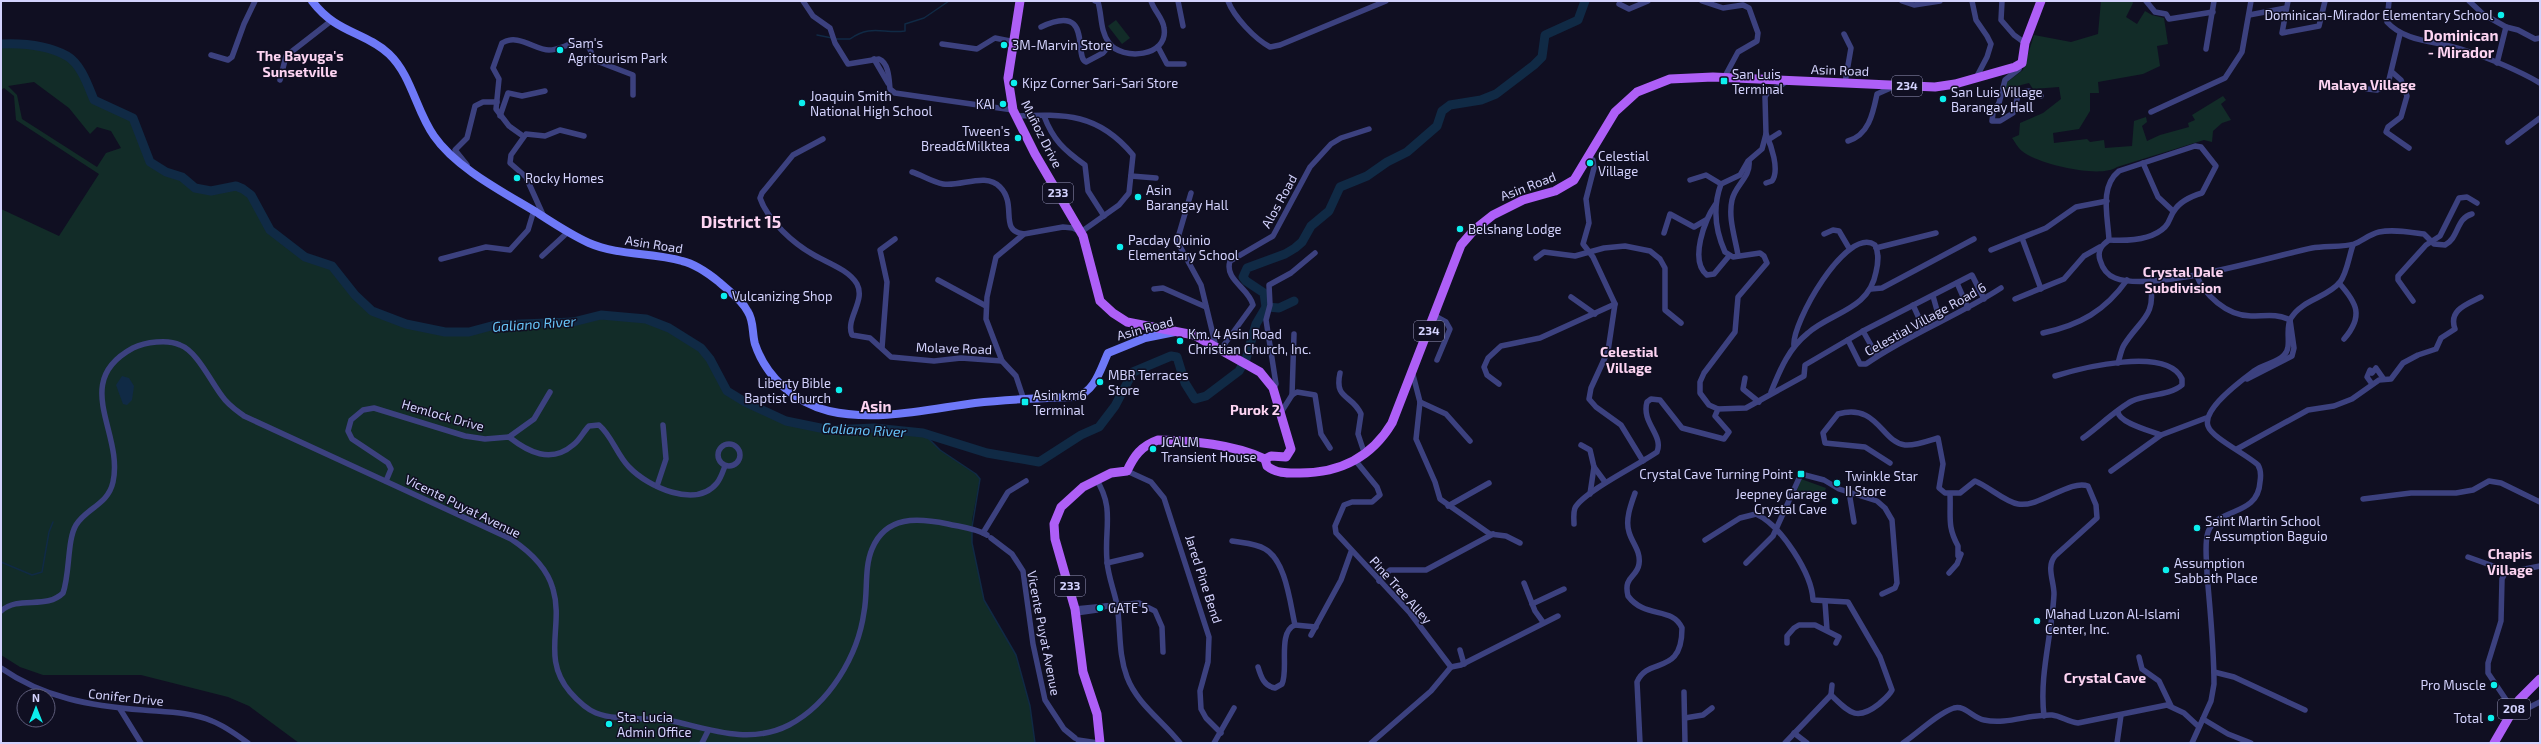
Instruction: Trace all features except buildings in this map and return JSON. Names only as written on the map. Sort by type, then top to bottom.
[{"type":"main road","name":"Asin Road","points":[[312,1],[331,21],[378,46],[389,54],[407,78],[418,108],[433,135],[452,157],[587,243],[608,250],[683,261],[715,279],[741,301],[749,313],[756,347],[772,376],[785,389],[818,407],[838,412],[898,414],[977,403],[1083,395],[1093,384],[1108,353],[1145,338],[1180,331],[1194,335],[1264,375],[1272,388],[1291,446],[1290,452],[1286,457],[1271,456],[1265,459],[1270,468],[1282,473],[1333,470],[1365,455],[1382,439],[1392,423],[1435,316],[1456,254],[1474,230],[1493,215],[1523,200],[1565,186],[1574,180],[1589,157],[1608,121],[1624,103],[1637,92],[1670,79],[1724,78],[1935,87],[2014,68],[2022,63]]},
{"type":"main road","name":"Muñoz Drive","points":[[1020,1],[1015,42],[1008,78],[1014,113],[1087,245],[1097,293],[1105,307],[1117,316],[1135,325],[1180,331]]},
{"type":"main road","points":[[2022,63],[2025,43],[2041,1]]},
{"type":"main road","name":"233","points":[[1099,743],[1095,706],[1083,672],[1078,650],[1079,629],[1055,539],[1054,524],[1067,501],[1096,479],[1127,471],[1136,454],[1149,443],[1158,440],[1221,446],[1251,453],[1265,459]]},
{"type":"main road","name":"208","points":[[2494,743],[2513,710],[2540,679]]},
{"type":"street","points":[[211,55],[228,60],[232,57],[255,1]]},
{"type":"street","points":[[803,1],[813,16],[828,25],[833,38],[848,64],[880,59],[885,65],[890,89],[895,93],[1014,113],[1094,122],[1107,129],[1133,155],[1129,193],[1119,205],[1081,232],[1073,228],[1064,227],[1024,234],[1015,232],[1009,223],[1009,200],[998,185],[988,181],[943,184],[912,172]]},
{"type":"street","points":[[1097,1],[1103,28],[1110,45],[1116,50],[1130,54],[1142,54],[1158,47],[1165,34],[1164,28],[1151,1]]},
{"type":"street","points":[[1178,1],[1183,26]]},
{"type":"street","points":[[1228,1],[1233,12],[1257,37],[1270,47],[1280,45],[1386,1]]},
{"type":"street","points":[[1619,4],[1629,9],[1648,1]]},
{"type":"street","points":[[1702,1],[1723,8],[1743,5],[1749,8]]},
{"type":"street","points":[[1711,1],[1716,6]]},
{"type":"street","points":[[1724,78],[1738,52],[1758,39],[1758,33],[1749,8],[1751,1]]},
{"type":"street","points":[[1902,1],[1914,5],[1940,1]]},
{"type":"street","points":[[1972,1],[1977,23],[1991,44],[1987,57],[1976,78]]},
{"type":"street","points":[[2002,1],[2001,20],[2014,35],[2025,43]]},
{"type":"street","points":[[2146,1],[2155,12],[2166,14],[2169,19],[2213,12]]},
{"type":"street","points":[[2206,49],[2214,1]]},
{"type":"street","points":[[2151,112],[2225,78],[2242,52],[2251,1]]},
{"type":"street","points":[[2288,1],[2282,32],[2319,26],[2325,1]]},
{"type":"street","points":[[2389,1],[2387,22],[2400,34],[2460,49],[2497,63],[2540,83]]},
{"type":"street","points":[[2469,1],[2483,14],[2506,27],[2518,30],[2535,39],[2540,38]]},
{"type":"street","points":[[2249,16],[2286,8]]},
{"type":"street","points":[[280,80],[286,56],[331,21]]},
{"type":"street","points":[[1041,27],[1056,21],[1070,22],[1077,29],[1081,57],[1084,62],[1098,57],[1110,45]]},
{"type":"street","points":[[2497,63],[2506,27]]},
{"type":"street","points":[[1844,34],[1851,48],[1845,83]]},
{"type":"street","points":[[2367,89],[2384,87],[2392,72],[2400,34]]},
{"type":"street","points":[[942,44],[977,49],[995,38],[1015,42]]},
{"type":"street","points":[[584,136],[560,130],[545,136],[523,136],[508,126],[500,116],[497,102],[499,79],[493,68],[502,43],[512,41],[531,43],[549,50],[572,43],[588,45],[594,60],[633,75],[633,95]]},
{"type":"street","points":[[1158,47],[1167,64],[1184,64]]},
{"type":"street","points":[[2022,63],[2020,68],[2005,80],[1999,103],[1993,113],[1992,121],[2000,121],[2013,113],[2018,96],[2022,92],[2029,91],[2041,96]]},
{"type":"street","points":[[2392,72],[2401,80],[2407,96],[2401,117],[2388,127],[2386,132],[2409,148]]},
{"type":"street","points":[[1766,183],[1772,181],[1774,175],[1767,137],[1765,96],[1767,92],[1786,81]]},
{"type":"street","points":[[1848,141],[1854,139],[1866,127],[1874,112],[1877,94],[1897,85]]},
{"type":"street","points":[[500,116],[508,93],[522,96],[545,90]]},
{"type":"street","points":[[471,170],[455,150],[468,138],[477,103],[497,102]]},
{"type":"street","points":[[1044,116],[1051,131],[1067,153],[1085,165],[1088,191],[1104,216]]},
{"type":"street","points":[[2508,142],[2540,118]]},
{"type":"street","name":"Alos Road","points":[[1222,350],[1253,305],[1248,293],[1233,280],[1229,265],[1230,261],[1239,254],[1265,242],[1276,232],[1310,167],[1331,144],[1341,138],[1369,129]]},
{"type":"street","points":[[1721,184],[1740,175],[1748,160],[1762,149],[1767,137],[1779,133]]},
{"type":"street","points":[[523,136],[511,155],[510,163],[526,177],[544,217]]},
{"type":"street","name":"Molave Road","points":[[823,139],[793,155],[785,162],[762,193],[761,200],[775,222],[798,246],[847,274],[853,279],[859,294],[850,332],[853,336],[870,338],[882,348],[887,356],[891,357],[934,362],[961,358],[1002,361]]},
{"type":"street","points":[[2015,299],[2064,279],[2084,256],[2109,240],[2125,241],[2157,232],[2167,225],[2173,211],[2191,195],[2202,193],[2216,164],[2201,147],[2195,146],[2119,171],[2112,176],[2107,188],[2109,240]]},
{"type":"street","points":[[1589,157],[1593,160],[1594,168],[1586,199],[1589,219],[1583,244],[1590,253],[1616,304],[1608,350],[1591,388],[1589,398],[1596,407],[1621,424],[1643,461]]},
{"type":"street","points":[[1738,255],[1731,207],[1734,193],[1747,175],[1748,160]]},
{"type":"street","points":[[2143,163],[2158,197],[2173,211]]},
{"type":"street","points":[[1690,180],[1706,175],[1721,184]]},
{"type":"street","points":[[1131,176],[1156,178]]},
{"type":"street","points":[[1721,184],[1716,204],[1706,220],[1698,250],[1705,274],[1710,276],[1717,272],[1729,256]]},
{"type":"street","points":[[1191,193],[1177,241],[1198,276],[1206,307],[1222,350]]},
{"type":"street","points":[[2414,301],[2398,280],[2398,276],[2431,241],[2440,236],[2459,198],[2467,197],[2477,203]]},
{"type":"street","points":[[1991,250],[2046,228],[2076,207],[2107,201]]},
{"type":"street","points":[[1716,204],[1720,240],[1724,252],[1729,256],[1760,253],[1764,256],[1767,263],[1738,297],[1734,332],[1701,378],[1700,393],[1709,405],[1718,409],[1739,409],[1759,402],[1771,392],[1801,378],[1804,374],[1804,366],[1863,331],[1933,296],[1972,274],[1984,299]]},
{"type":"street","points":[[441,259],[486,247],[510,250],[528,230],[534,210]]},
{"type":"street","points":[[1664,234],[1670,214],[1694,227],[1706,220]]},
{"type":"street","points":[[2100,247],[2099,258],[2104,269],[2114,278],[2150,281],[2196,274],[2312,248],[2353,245],[2378,232],[2396,231],[2424,234],[2437,246],[2449,243],[2463,218],[2472,214]]},
{"type":"street","points":[[1824,234],[1833,230],[1839,231],[1849,248]]},
{"type":"street","points":[[542,256],[568,232]]},
{"type":"street","points":[[1876,248],[1936,232]]},
{"type":"street","points":[[1024,234],[996,257],[986,306],[986,319],[1002,361],[1016,376],[1024,400]]},
{"type":"street","points":[[1871,289],[1882,288],[1974,238]]},
{"type":"street","points":[[2022,238],[2042,289]]},
{"type":"street","points":[[882,348],[887,282],[880,250],[895,239]]},
{"type":"street","points":[[1771,392],[1778,371],[1794,346],[1815,327],[1847,311],[1871,289],[1877,265],[1876,248],[1870,242],[1860,243],[1849,248],[1839,258],[1801,318],[1794,334],[1794,346]]},
{"type":"street","points":[[2111,471],[2160,435],[2206,418],[2217,404],[2245,380],[2292,356],[2294,348],[2290,320],[2301,305],[2339,283],[2343,276],[2353,245]]},
{"type":"street","points":[[1536,258],[1544,252],[1575,256],[1604,248],[1625,246],[1644,248],[1656,255],[1663,263],[1665,272],[1663,306],[1669,315],[1681,323]]},
{"type":"street","points":[[1272,388],[1276,384],[1266,320],[1270,306],[1268,289],[1270,283],[1291,273],[1315,253]]},
{"type":"street","points":[[2196,274],[2199,282],[2212,297],[2235,313],[2248,316],[2277,314],[2290,320]]},
{"type":"street","points":[[938,280],[986,306]]},
{"type":"street","points":[[2043,333],[2083,322],[2102,307],[2128,280]]},
{"type":"street","points":[[2118,363],[2123,346],[2141,325],[2149,312],[2152,298],[2150,281]]},
{"type":"street","points":[[1957,283],[1968,308]]},
{"type":"street","points":[[2339,283],[2353,300],[2357,314],[2352,330],[2344,339]]},
{"type":"street","points":[[1154,289],[1163,288],[1206,307]]},
{"type":"street","name":"Celestial Village Road 6","points":[[1848,340],[1860,364],[1866,364],[1924,329],[1968,308],[2001,288]]},
{"type":"street","points":[[1933,296],[1940,321]]},
{"type":"street","points":[[1570,297],[1595,314]]},
{"type":"street","points":[[2237,449],[2308,410],[2334,406],[2348,401],[2383,378],[2390,379],[2403,363],[2418,355],[2436,349],[2441,338],[2455,329],[2453,318],[2456,312],[2464,305],[2481,297]]},
{"type":"street","points":[[1499,384],[1487,375],[1484,367],[1488,358],[1497,349],[1540,338],[1616,304]]},
{"type":"street","points":[[1913,305],[1924,329]]},
{"type":"street","points":[[1435,316],[1446,322],[1450,329],[1437,360]]},
{"type":"street","points":[[1863,331],[1877,356]]},
{"type":"street","points":[[1280,414],[1292,395],[1294,334]]},
{"type":"street","name":"Vicente Puyat Avenue","points":[[1,611],[17,604],[46,602],[57,599],[64,593],[76,525],[106,497],[114,477],[112,449],[102,397],[104,376],[112,363],[137,346],[162,342],[181,345],[190,352],[232,408],[256,422],[511,539],[534,558],[546,574],[556,602],[554,648],[556,666],[564,685],[589,709],[605,716],[664,720],[735,736],[756,735],[787,726],[808,712],[830,690],[856,642],[864,611],[869,558],[875,543],[884,531],[896,523],[915,519],[977,530],[987,535],[1012,554],[1023,571],[1033,644],[1045,700],[1064,729],[1077,738],[1099,743]]},
{"type":"street","points":[[2056,376],[2085,367],[2139,361],[2165,366],[2178,373],[2183,381],[2176,389],[2133,401],[2082,438]]},
{"type":"street","points":[[2372,384],[2367,377],[2370,370],[2372,373],[2376,368],[2383,378]]},
{"type":"street","points":[[1412,371],[1420,402],[1416,439],[1435,482],[1440,499],[1448,506],[1493,534],[1506,536],[1520,543]]},
{"type":"street","points":[[1340,373],[1338,384],[1340,392],[1354,403],[1361,414],[1358,434],[1365,455]]},
{"type":"street","points":[[1744,378],[1743,389],[1759,402]]},
{"type":"street","points":[[550,392],[534,418],[509,436],[531,452],[543,455],[557,454],[573,445],[589,426],[599,425],[629,467],[642,479],[676,493],[698,494],[712,488],[718,482],[725,466]]},
{"type":"street","points":[[1292,395],[1302,392],[1316,397],[1321,434],[1330,448]]},
{"type":"street","points":[[1574,524],[1575,508],[1590,494],[1605,482],[1657,452],[1659,448],[1658,442],[1646,420],[1645,408],[1651,399],[1660,400],[1682,428],[1702,432],[1721,440],[1729,432],[1715,416],[1718,409]]},
{"type":"street","points":[[1420,402],[1446,414],[1470,441]]},
{"type":"street","name":"Hemlock Drive","points":[[386,481],[391,469],[388,463],[352,439],[349,435],[348,426],[351,420],[364,410],[381,409],[475,438],[509,436]]},
{"type":"street","points":[[2118,412],[2120,417],[2127,422],[2160,435]]},
{"type":"street","points":[[1890,463],[1874,450],[1860,445],[1825,443],[1823,433],[1838,414],[1853,413],[1875,420],[1892,439],[1905,445],[1938,438],[1943,464],[1939,488],[1950,494],[1960,493],[1975,481],[2013,503],[2025,505],[2082,484],[2088,486],[2094,498],[2098,518],[2055,556],[2051,562],[2054,583],[2053,618],[2044,673],[2044,716]]},
{"type":"street","points":[[2192,743],[2213,692],[2214,672],[2206,558],[2207,533],[2214,522],[2248,504],[2258,492],[2260,485],[2259,467],[2237,449],[2213,434],[2207,425],[2206,418]]},
{"type":"street","points":[[657,486],[666,459],[662,425]]},
{"type":"street","points":[[733,445],[738,450],[740,457],[733,466],[725,466],[720,462],[718,451],[722,446],[733,445]]},
{"type":"street","points":[[1581,445],[1590,450],[1594,467],[1590,494]]},
{"type":"street","name":"Pine Tree Alley","points":[[1355,460],[1377,487],[1380,495],[1372,502],[1348,502],[1341,509],[1335,530],[1351,552],[1410,613],[1451,667]]},
{"type":"street","points":[[1594,467],[1605,482]]},
{"type":"street","name":"Jared Pine Bend","points":[[1127,471],[1151,482],[1164,498],[1209,637],[1208,662],[1200,690],[1201,708],[1206,718],[1221,733]]},
{"type":"street","points":[[1746,563],[1767,543],[1776,530],[1801,474],[1824,480],[1849,492],[1877,501],[1889,514],[1892,520],[1898,583],[1895,588],[1882,594]]},
{"type":"street","points":[[1096,479],[1106,494],[1109,508],[1107,563],[1117,605],[1119,645],[1127,678],[1140,699],[1180,743]]},
{"type":"street","points":[[987,535],[1008,492],[1026,481]]},
{"type":"street","points":[[2364,499],[2410,493],[2456,494],[2472,490],[2489,481],[2501,483],[2540,502]]},
{"type":"street","points":[[1448,506],[1489,483]]},
{"type":"street","points":[[1849,492],[1854,522]]},
{"type":"street","points":[[1635,493],[1630,508],[1628,528],[1638,553],[1639,565],[1627,581],[1628,596],[1637,606],[1646,611],[1667,614],[1675,618],[1682,628],[1680,649],[1674,657],[1641,676],[1637,682],[1640,743]]},
{"type":"street","points":[[1949,573],[1958,564],[1961,554],[1958,556],[1958,546],[1953,540],[1951,530],[1950,494]]},
{"type":"street","points":[[1705,540],[1740,518],[1754,514],[1759,515],[1776,530],[1792,548],[1812,585],[1814,600],[1825,602],[1848,602],[1876,652],[1892,688],[1889,695],[1864,714],[1849,712],[1832,695],[1832,685]]},
{"type":"street","points":[[1379,581],[1390,570],[1426,570],[1493,534]]},
{"type":"street","points":[[1232,541],[1256,545],[1273,556],[1290,594],[1295,625]]},
{"type":"street","points":[[1311,635],[1342,576],[1351,552]]},
{"type":"street","points":[[1107,563],[1141,555]]},
{"type":"street","points":[[2468,557],[2505,573],[2540,566]]},
{"type":"street","points":[[2505,573],[2502,579],[2500,629],[2488,663],[2488,672],[2513,710]]},
{"type":"street","points":[[1524,583],[1532,604],[1542,622]]},
{"type":"street","points":[[1532,604],[1564,589]]},
{"type":"street","points":[[1825,602],[1827,630]]},
{"type":"street","points":[[1075,611],[1139,603],[1155,611],[1162,627],[1163,652]]},
{"type":"street","points":[[1372,743],[1431,691],[1451,667],[1464,664],[1542,622],[1558,616]]},
{"type":"street","points":[[1787,643],[1789,632],[1800,625],[1810,624],[1827,630],[1839,637],[1836,643]]},
{"type":"street","points":[[1258,667],[1263,679],[1269,686],[1275,688],[1282,684],[1286,636],[1289,628],[1295,625],[1316,627]]},
{"type":"street","points":[[1460,650],[1464,664]]},
{"type":"street","points":[[2140,656],[2142,669],[2159,681],[2171,706]]},
{"type":"street","name":"Conifer Drive","points":[[1,668],[37,690],[58,698],[120,708],[169,712],[212,720],[248,743]]},
{"type":"street","points":[[2214,672],[2234,677],[2305,710]]},
{"type":"street","points":[[1684,692],[1685,743]]},
{"type":"street","points":[[1785,743],[1832,695]]},
{"type":"street","points":[[2507,719],[2540,702]]},
{"type":"street","points":[[1903,743],[1941,715],[1956,708],[1965,709],[1977,718],[1994,721],[2054,715],[2067,722],[2078,723],[2121,715],[2156,706],[2171,706],[2184,714],[2198,726]]},
{"type":"street","points":[[120,708],[141,743]]},
{"type":"street","points":[[1214,743],[1234,708]]},
{"type":"street","points":[[1685,718],[1703,715],[1712,708]]},
{"type":"street","points":[[2117,743],[2121,715]]},
{"type":"street","points":[[2203,719],[2223,732],[2251,743]]},
{"type":"street","points":[[702,743],[708,731]]},
{"type":"street","points":[[1794,733],[1807,743]]},
{"type":"green space","points":[[2101,1],[2132,1],[2133,3],[2126,17],[2137,24],[2145,11],[2152,15],[2164,18],[2168,44],[2157,46],[2160,66],[2143,74],[2098,82],[2099,93],[2090,93],[2090,111],[2079,129],[2053,133],[2054,143],[2087,139],[2090,142],[2104,140],[2105,148],[2132,146],[2134,121],[2146,117],[2147,122],[2142,126],[2147,141],[2160,135],[2189,127],[2188,123],[2195,120],[2192,115],[2223,96],[2226,100],[2221,104],[2231,120],[2222,123],[2213,131],[2212,142],[2204,140],[2109,170],[2098,171],[2084,171],[2054,165],[2030,156],[2018,147],[2012,138],[2019,135],[2020,123],[2043,113],[2061,99],[2059,87],[2033,89],[2029,83],[2021,85],[2015,89],[2005,89],[2006,83],[2023,70],[2034,35],[2071,42],[2098,34]]},
{"type":"green space","points":[[1116,20],[1130,38],[1122,44],[1108,26]]},
{"type":"green space","points":[[26,42],[68,56],[82,72],[94,100],[133,118],[150,162],[166,172],[182,177],[195,188],[211,191],[236,186],[243,189],[251,195],[270,231],[305,257],[332,266],[355,295],[373,311],[406,324],[445,332],[469,332],[495,325],[573,322],[601,315],[646,319],[669,328],[701,348],[710,359],[727,391],[745,402],[786,421],[830,430],[874,428],[923,433],[940,450],[976,474],[980,479],[972,520],[972,543],[984,600],[1016,655],[1030,706],[1035,743],[299,743],[249,706],[228,697],[141,675],[43,675],[20,667],[1,655],[1,209],[59,236],[99,174],[16,120],[14,96],[4,88],[1,90],[1,44]],"holes":[[[34,82],[69,108],[90,134],[97,127],[111,131],[121,148],[106,153],[97,167],[22,119],[17,95],[8,86]]]},
{"type":"green space","points":[[1801,479],[1826,488],[1821,502],[1796,493]]},
{"type":"water","points":[[122,376],[129,378],[134,386],[132,400],[127,405],[123,404],[116,385]]},
{"type":"waterway","points":[[836,39],[850,39],[857,34],[877,30],[897,32],[905,31],[905,24],[924,18],[949,1]]},
{"type":"waterway","name":"Galiano River","points":[[1,44],[18,44],[43,47],[67,56],[80,70],[87,82],[94,100],[133,118],[150,162],[166,172],[182,177],[195,188],[211,191],[236,186],[243,189],[251,195],[270,230],[305,257],[332,266],[355,295],[372,311],[406,324],[445,332],[469,332],[495,325],[573,322],[601,315],[646,319],[669,328],[701,348],[710,359],[727,391],[745,402],[786,421],[830,430],[874,428],[923,433],[987,453],[1039,462],[1081,435],[1099,427],[1115,406],[1133,372],[1171,356],[1177,357],[1185,383],[1195,399],[1206,396],[1239,371],[1246,359],[1256,324],[1266,307],[1264,293],[1246,281],[1243,277],[1247,268],[1285,254],[1295,248],[1302,242],[1311,226],[1329,211],[1340,187],[1367,176],[1387,162],[1407,152],[1437,126],[1442,111],[1450,105],[1481,100],[1496,94],[1534,65],[1542,57],[1545,35],[1578,20],[1585,1]]},
{"type":"waterway","points":[[817,35],[832,38]]},
{"type":"waterway","points":[[1266,307],[1279,308],[1294,301]]},
{"type":"waterway","points":[[923,433],[940,450],[976,474],[980,479],[972,527]]},
{"type":"waterway","points":[[1,562],[32,575],[42,572],[49,532],[53,522]]},
{"type":"waterway","points":[[972,530],[972,543],[984,600],[1016,655],[1030,706],[1035,743]]},
{"type":"place","name":"Dominican-Mirador Elementary School","points":[[2501,15]]},
{"type":"place","name":"3M-Marvin Store","points":[[1004,45]]},
{"type":"place","name":"Sam's Agritourism Park","points":[[560,50]]},
{"type":"place","name":"San Luis Terminal","points":[[1724,81]]},
{"type":"place","name":"Kipz Corner Sari-Sari Store","points":[[1014,83]]},
{"type":"place","name":"San Luis Village Barangay Hall","points":[[1943,99]]},
{"type":"place","name":"Joaquin Smith National High School","points":[[802,103]]},
{"type":"place","name":"KAI","points":[[1003,104]]},
{"type":"place","name":"Tween's Bread&Milktea","points":[[1018,138]]},
{"type":"place","name":"Celestial Village","points":[[1590,163]]},
{"type":"place","name":"Rocky Homes","points":[[517,178]]},
{"type":"place","name":"Asin Barangay Hall","points":[[1138,197]]},
{"type":"place","name":"Belshang Lodge","points":[[1460,229]]},
{"type":"place","name":"Pacday Quinio Elementary School","points":[[1120,247]]},
{"type":"place","name":"Vulcanizing Shop","points":[[724,296]]},
{"type":"place","name":"Km. 4 Asin Road Christian Church, Inc.","points":[[1180,341]]},
{"type":"place","name":"MBR Terraces Store","points":[[1100,382]]},
{"type":"place","name":"Liberty Bible Baptist Church","points":[[839,390]]},
{"type":"place","name":"Asin km6 Terminal","points":[[1025,402]]},
{"type":"place","name":"JCALM Transient House","points":[[1153,449]]},
{"type":"place","name":"Crystal Cave Turning Point","points":[[1801,474]]},
{"type":"place","name":"Twinkle Star II Store","points":[[1837,483]]},
{"type":"place","name":"Jeepney Garage Crystal Cave","points":[[1835,501]]},
{"type":"place","name":"Saint Martin School - Assumption Baguio","points":[[2197,528]]},
{"type":"place","name":"Assumption Sabbath Place","points":[[2166,570]]},
{"type":"place","name":"GATE 5","points":[[1100,608]]},
{"type":"place","name":"Mahad Luzon Al-Islami Center, Inc.","points":[[2037,621]]},
{"type":"place","name":"Pro Muscle","points":[[2494,685]]},
{"type":"place","name":"Total","points":[[2491,718]]},
{"type":"place","name":"Sta. Lucia Admin Office","points":[[609,724]]},
{"type":"district","name":"Dominican - Mirador","points":[[2461,44]]},
{"type":"district","name":"The Bayuga's Sunsetville","points":[[300,64]]},
{"type":"district","name":"Malaya Village","points":[[2367,85]]},
{"type":"district","name":"District 15","points":[[741,222]]},
{"type":"district","name":"Crystal Dale Subdivision","points":[[2183,280]]},
{"type":"district","name":"Celestial Village","points":[[1629,360]]},
{"type":"district","name":"Asin","points":[[876,407]]},
{"type":"district","name":"Purok 2","points":[[1255,410]]},
{"type":"district","name":"Chapis Village","points":[[2510,562]]},
{"type":"district","name":"Crystal Cave","points":[[2105,678]]}]
